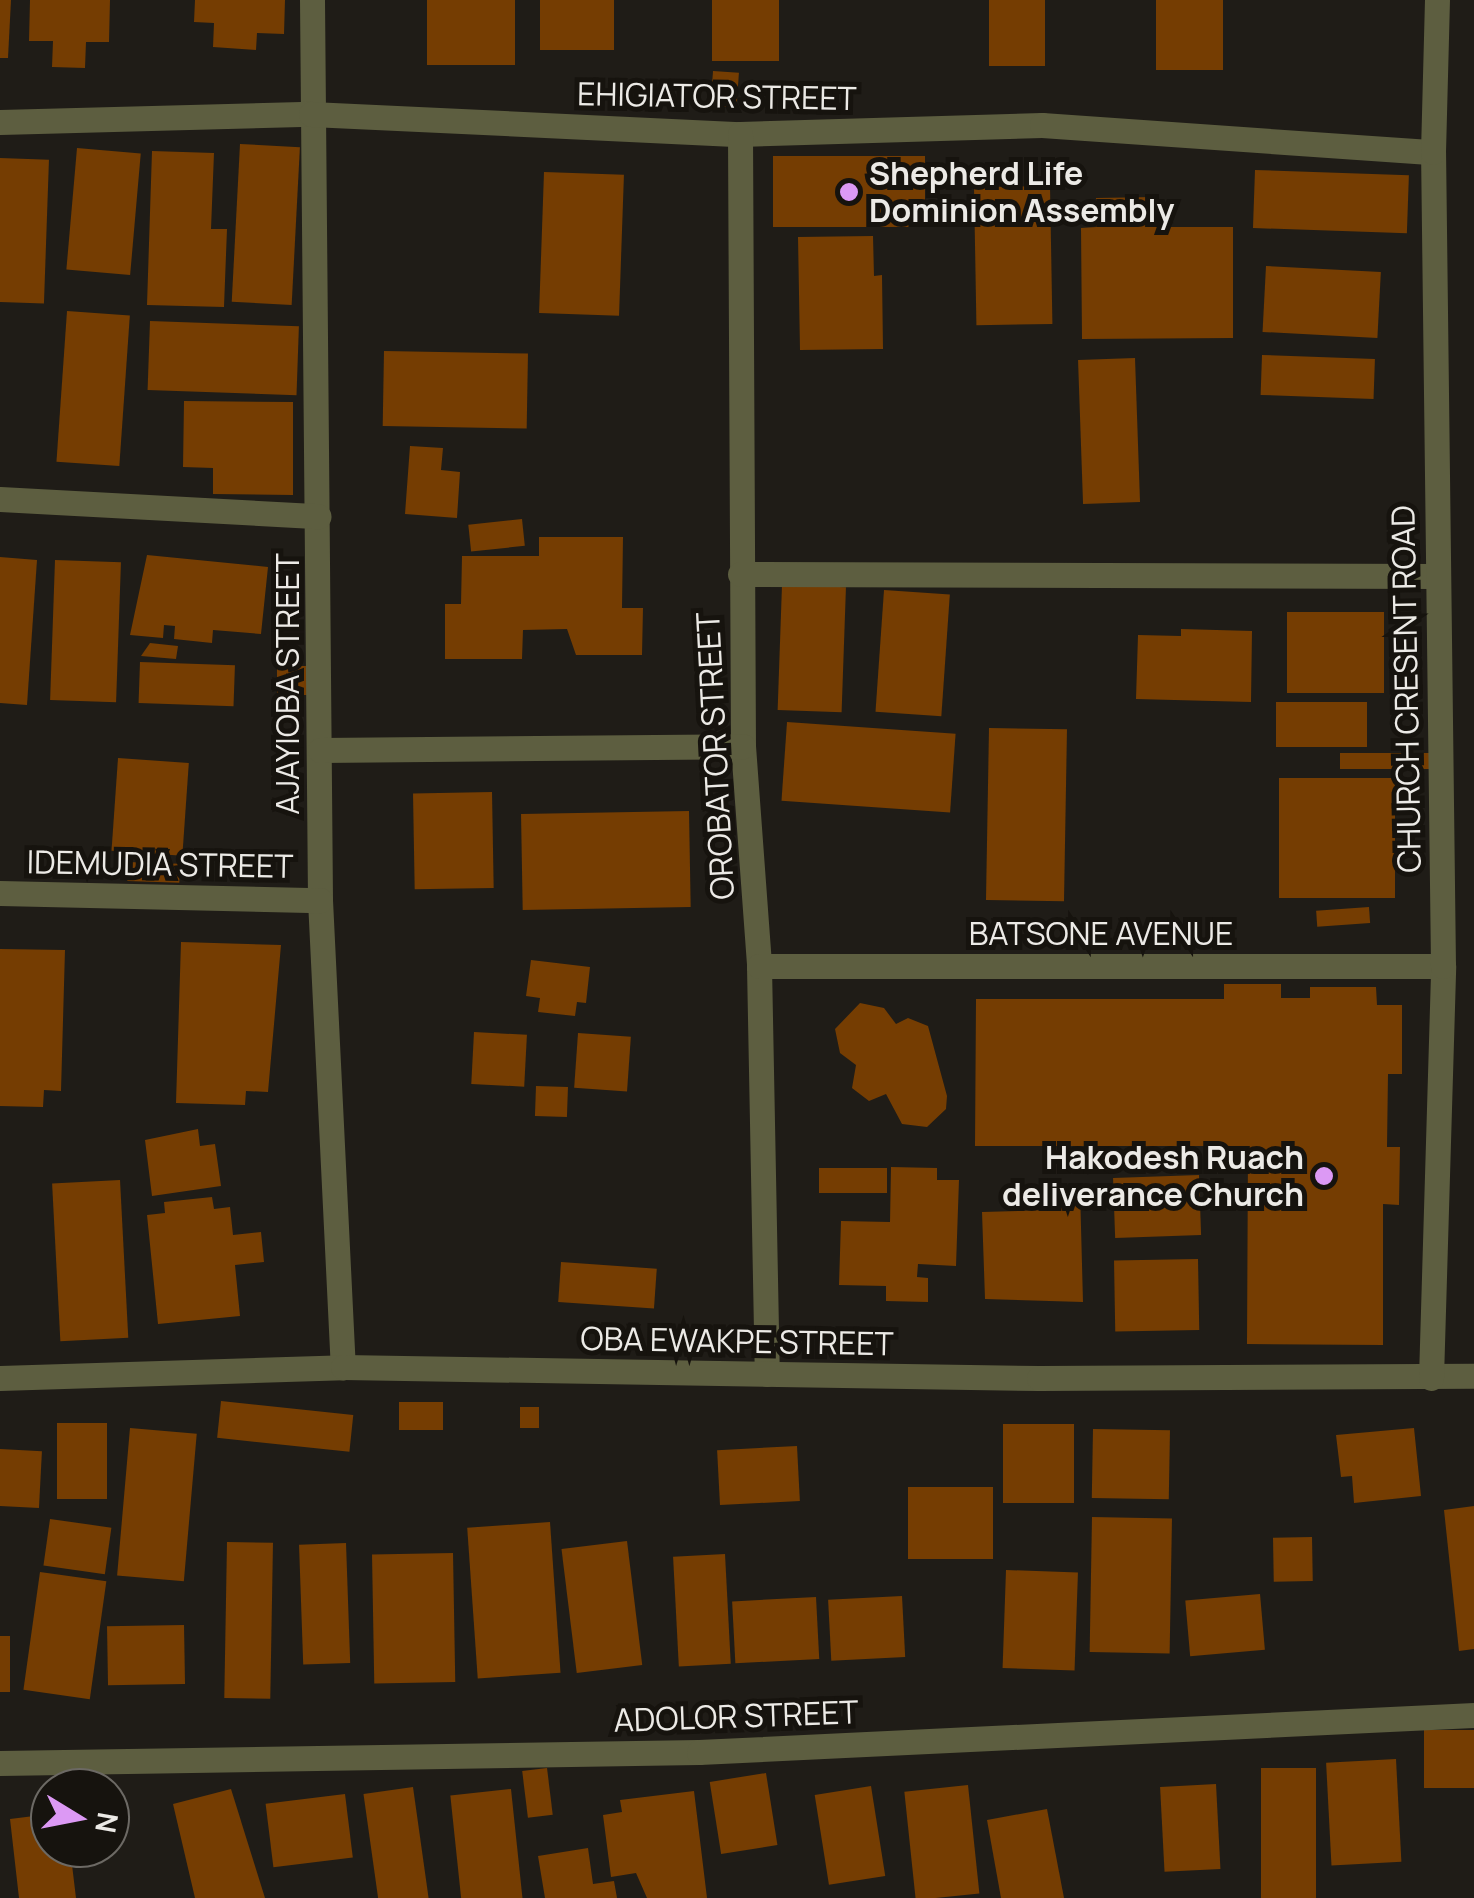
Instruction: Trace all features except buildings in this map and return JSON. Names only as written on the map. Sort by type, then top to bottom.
[{"type":"street","name":"AJAYIOBA STREET","points":[[312,0],[320,900],[344,1367]]},
{"type":"street","name":"CHURCH CRESENT ROAD","points":[[1431,1378],[1443,966],[1433,152],[1437,0]]},
{"type":"street","name":"EHIGIATOR STREET","points":[[0,122],[311,114],[740,134],[1042,125],[1433,152]]},
{"type":"street","name":"OROBATOR STREET","points":[[740,134],[743,746],[759,966],[766,1374]]},
{"type":"street","points":[[0,499],[318,516]]},
{"type":"street","points":[[740,574],[1437,576]]},
{"type":"street","points":[[320,750],[743,746]]},
{"type":"street","name":"IDEMUDIA STREET","points":[[0,894],[320,900]]},
{"type":"street","name":"BATSONE AVENUE","points":[[759,966],[1443,966]]},
{"type":"street","name":"OBA EWAKPE STREET","points":[[0,1378],[344,1367],[766,1374],[1474,1376]]},
{"type":"street","name":"ADOLOR STREET","points":[[0,1763],[699,1752],[1474,1715]]},
{"type":"place","name":"Shepherd Life Dominion Assembly","points":[[849,192]]},
{"type":"place","name":"Hakodesh Ruach deliverance Church","points":[[1324,1176]]}]
